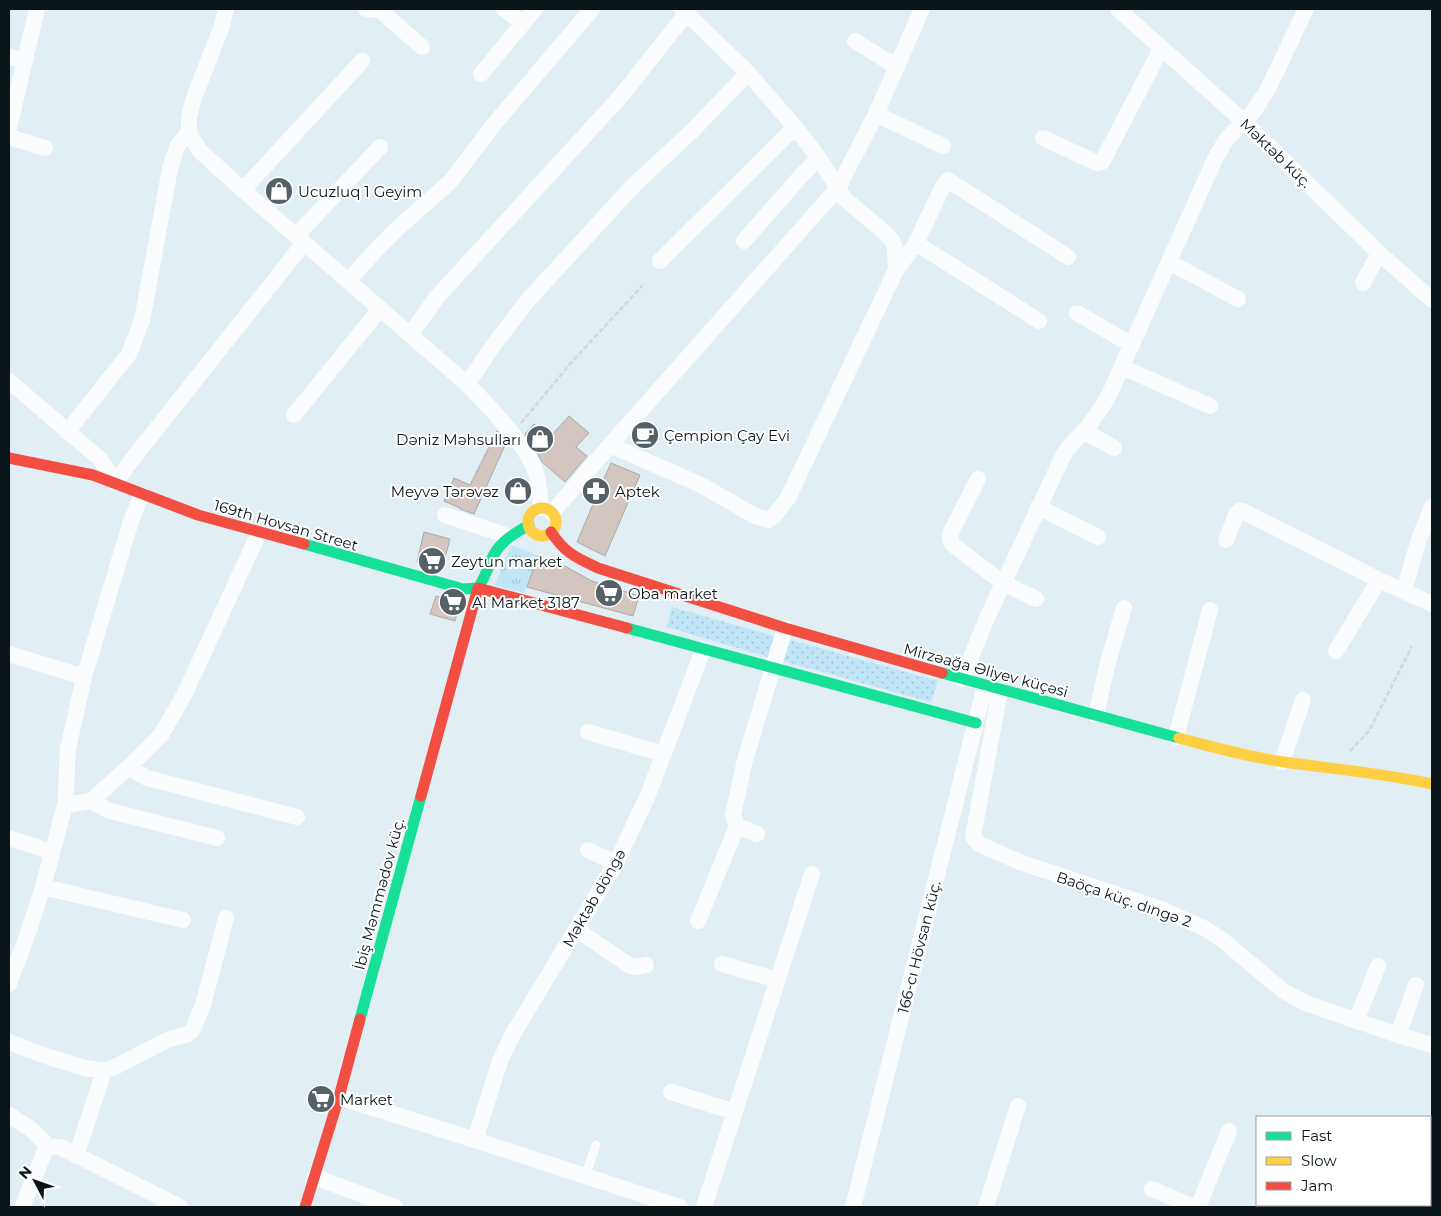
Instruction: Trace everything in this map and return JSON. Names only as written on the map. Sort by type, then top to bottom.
[{"type":"street","points":[[9,128],[17,59],[37,9]]},
{"type":"street","points":[[226,9],[222,26],[193,100],[189,118],[189,131],[200,151],[467,384],[488,405],[530,459],[536,472],[547,511],[556,521],[551,532],[544,536],[536,534],[528,525]]},
{"type":"street","points":[[366,9],[380,10],[422,46]]},
{"type":"street","points":[[504,9],[523,23]]},
{"type":"street","points":[[481,74],[535,9]]},
{"type":"street","points":[[348,281],[376,249],[450,182],[495,123],[592,9]]},
{"type":"street","points":[[547,511],[610,445],[838,188],[876,114],[922,9]]},
{"type":"street","name":"Məktəb küç.","points":[[1118,9],[1242,121],[1379,253],[1432,300]]},
{"type":"street","points":[[962,680],[1003,584],[1062,456],[1103,405],[1122,367],[1215,159],[1226,140],[1242,121],[1253,112],[1267,91],[1306,9]]},
{"type":"street","points":[[410,335],[437,297],[621,96],[684,11],[748,73],[795,127],[819,158],[844,198],[884,230],[892,240],[895,248],[896,270]]},
{"type":"street","points":[[855,41],[896,67]]},
{"type":"street","points":[[1043,138],[1097,163],[1102,162],[1161,49]]},
{"type":"street","points":[[243,190],[362,61]]},
{"type":"street","points":[[467,384],[528,300],[634,185],[692,131],[748,73]]},
{"type":"street","points":[[876,114],[943,146]]},
{"type":"street","points":[[660,261],[795,127]]},
{"type":"street","points":[[67,432],[129,354],[142,320],[170,169],[177,147],[189,131]]},
{"type":"street","points":[[9,137],[45,148]]},
{"type":"street","points":[[9,381],[100,459],[116,483],[133,458],[300,240],[380,147]]},
{"type":"street","points":[[744,241],[800,176],[819,158]]},
{"type":"street","points":[[610,445],[701,485],[755,516],[768,520],[774,516],[788,498],[896,270],[916,243],[944,184],[948,180],[1068,257]]},
{"type":"street","points":[[916,243],[1038,321]]},
{"type":"street","points":[[1363,283],[1379,253]]},
{"type":"street","points":[[1169,262],[1238,299]]},
{"type":"street","points":[[294,415],[380,309]]},
{"type":"street","points":[[1077,313],[1132,345]]},
{"type":"street","points":[[1122,367],[1210,406]]},
{"type":"street","points":[[1084,431],[1114,448]]},
{"type":"street","name":"169th Hovsan Street","points":[[9,458],[73,470],[116,483],[190,513],[259,534],[463,589],[478,588],[976,723]]},
{"type":"street","points":[[978,479],[951,532],[950,539],[952,544],[1003,584],[1036,599]]},
{"type":"street","points":[[9,984],[43,887],[65,805],[68,749],[84,676],[131,521],[142,495]]},
{"type":"street","points":[[1404,591],[1418,539],[1432,507]]},
{"type":"street","points":[[1038,508],[1098,538]]},
{"type":"street","points":[[478,588],[484,579],[495,552],[508,538],[528,525],[530,516],[536,509],[547,511]]},
{"type":"street","points":[[1226,540],[1236,515],[1239,511],[1243,511],[1379,580],[1432,604]]},
{"type":"street","points":[[445,516],[502,534],[508,538]]},
{"type":"street","name":"Mirzəağa Əliyev küçəsi","points":[[551,532],[565,550],[582,562],[672,593],[784,628],[962,680],[1226,751],[1282,762],[1402,777],[1432,784]]},
{"type":"street","points":[[65,805],[90,801],[131,765],[161,735],[184,696],[259,534]]},
{"type":"street","points":[[1336,651],[1379,580]]},
{"type":"street","name":"İbiş Məmmədov küç.","points":[[305,1207],[339,1097],[478,588]]},
{"type":"street","points":[[1096,715],[1108,662],[1124,608]]},
{"type":"street","points":[[1176,737],[1210,610]]},
{"type":"street","points":[[698,921],[737,826],[733,815],[745,760],[784,628]]},
{"type":"street","name":"Məktəb döngə","points":[[475,1140],[500,1061],[513,1034],[616,863],[648,795],[702,650]]},
{"type":"street","points":[[9,654],[84,676]]},
{"type":"street","name":"166-cı Hövsan küç.","points":[[853,1207],[976,723],[993,688]]},
{"type":"street","name":"Baöça küç. dıngə 2","points":[[993,688],[972,837],[978,844],[1022,863],[1161,909],[1206,928],[1282,990],[1305,1003],[1432,1045]]},
{"type":"street","points":[[1282,762],[1303,700]]},
{"type":"street","points":[[588,732],[664,754]]},
{"type":"street","points":[[131,765],[138,773],[147,778],[297,817]]},
{"type":"street","points":[[90,801],[110,810],[217,838]]},
{"type":"street","points":[[737,826],[758,834]]},
{"type":"street","points":[[9,838],[52,852]]},
{"type":"street","points":[[588,850],[616,863]]},
{"type":"street","points":[[704,1207],[812,874]]},
{"type":"street","points":[[43,887],[183,920]]},
{"type":"street","points":[[9,1042],[46,1056],[86,1068],[104,1071],[169,1039],[186,1035],[192,1031],[203,1005],[226,918]]},
{"type":"street","points":[[576,929],[630,966],[646,965]]},
{"type":"street","points":[[722,964],[778,980]]},
{"type":"street","points":[[1356,1021],[1378,966]]},
{"type":"street","points":[[1398,1035],[1416,985]]},
{"type":"street","points":[[76,1156],[104,1071]]},
{"type":"street","points":[[671,1092],[735,1112]]},
{"type":"street","points":[[339,1097],[680,1207]]},
{"type":"street","points":[[986,1207],[1018,1106]]},
{"type":"street","points":[[9,1115],[31,1130],[49,1147],[60,1148],[180,1207]]},
{"type":"street","points":[[1152,1189],[1196,1207],[1229,1131]]},
{"type":"street","points":[[22,1207],[42,1158],[49,1147]]},
{"type":"street","points":[[315,1178],[395,1207]]},
{"type":"lane","points":[[586,1176],[596,1145]]},
{"type":"path","points":[[512,434],[570,364],[643,284]]},
{"type":"path","points":[[1340,770],[1351,751],[1369,731],[1412,646]]},
{"type":"green space","points":[[511,545],[539,556],[524,593],[495,585]]},
{"type":"green space","points":[[672,607],[774,636],[768,657],[667,627]]},
{"type":"green space","points":[[791,640],[938,681],[931,702],[783,661]]},
{"type":"building","points":[[569,416],[589,433],[576,447],[587,456],[565,482],[542,462],[537,452],[538,450],[525,434],[534,424],[549,438]]},
{"type":"building","points":[[497,431],[506,443],[474,514],[444,501],[454,478],[470,485]]},
{"type":"building","points":[[611,463],[640,475],[605,556],[577,542],[594,502],[586,499],[594,480],[602,483]]},
{"type":"building","points":[[511,481],[526,490],[520,499],[505,490]]},
{"type":"building","points":[[424,532],[450,539],[442,569],[417,562]]},
{"type":"building","points":[[538,556],[561,564],[592,581],[639,596],[633,616],[527,587]]},
{"type":"building","points":[[436,596],[460,602],[455,621],[430,614]]},
{"type":"traffic: fast","points":[[304,544],[463,589],[478,588],[493,556],[500,546],[514,534],[529,525]]},
{"type":"traffic: fast","points":[[627,628],[976,723]]},
{"type":"traffic: fast","points":[[942,673],[1179,738]]},
{"type":"traffic: fast","points":[[360,1019],[421,796]]},
{"type":"traffic: slow","points":[[542,508],[552,512],[556,522],[552,532],[542,536],[532,532],[528,522],[532,512],[542,508]]},
{"type":"traffic: slow","points":[[1179,738],[1231,752],[1271,760],[1377,774],[1432,784]]},
{"type":"traffic: jam","points":[[9,458],[93,475],[198,515],[304,544]]},
{"type":"traffic: jam","points":[[551,532],[561,545],[572,554],[598,568],[785,628],[942,673]]},
{"type":"traffic: jam","points":[[421,796],[478,588],[627,628]]},
{"type":"traffic: jam","points":[[305,1207],[339,1097],[360,1019]]},
{"type":"place","name":"Ucuzluq 1 Geyim","points":[[279,191]]},
{"type":"place","name":"Çempion Çay Evi","points":[[645,435]]},
{"type":"place","name":"Dəniz Məhsulları","points":[[540,439]]},
{"type":"place","name":"Meyvə Tərəvəz","points":[[518,491]]},
{"type":"place","name":"Aptek","points":[[596,491]]},
{"type":"place","name":"Zeytun market","points":[[432,561]]},
{"type":"place","name":"Oba market","points":[[609,593]]},
{"type":"place","name":"Al Market 3187","points":[[453,602]]},
{"type":"place","name":"Market","points":[[321,1099]]}]
